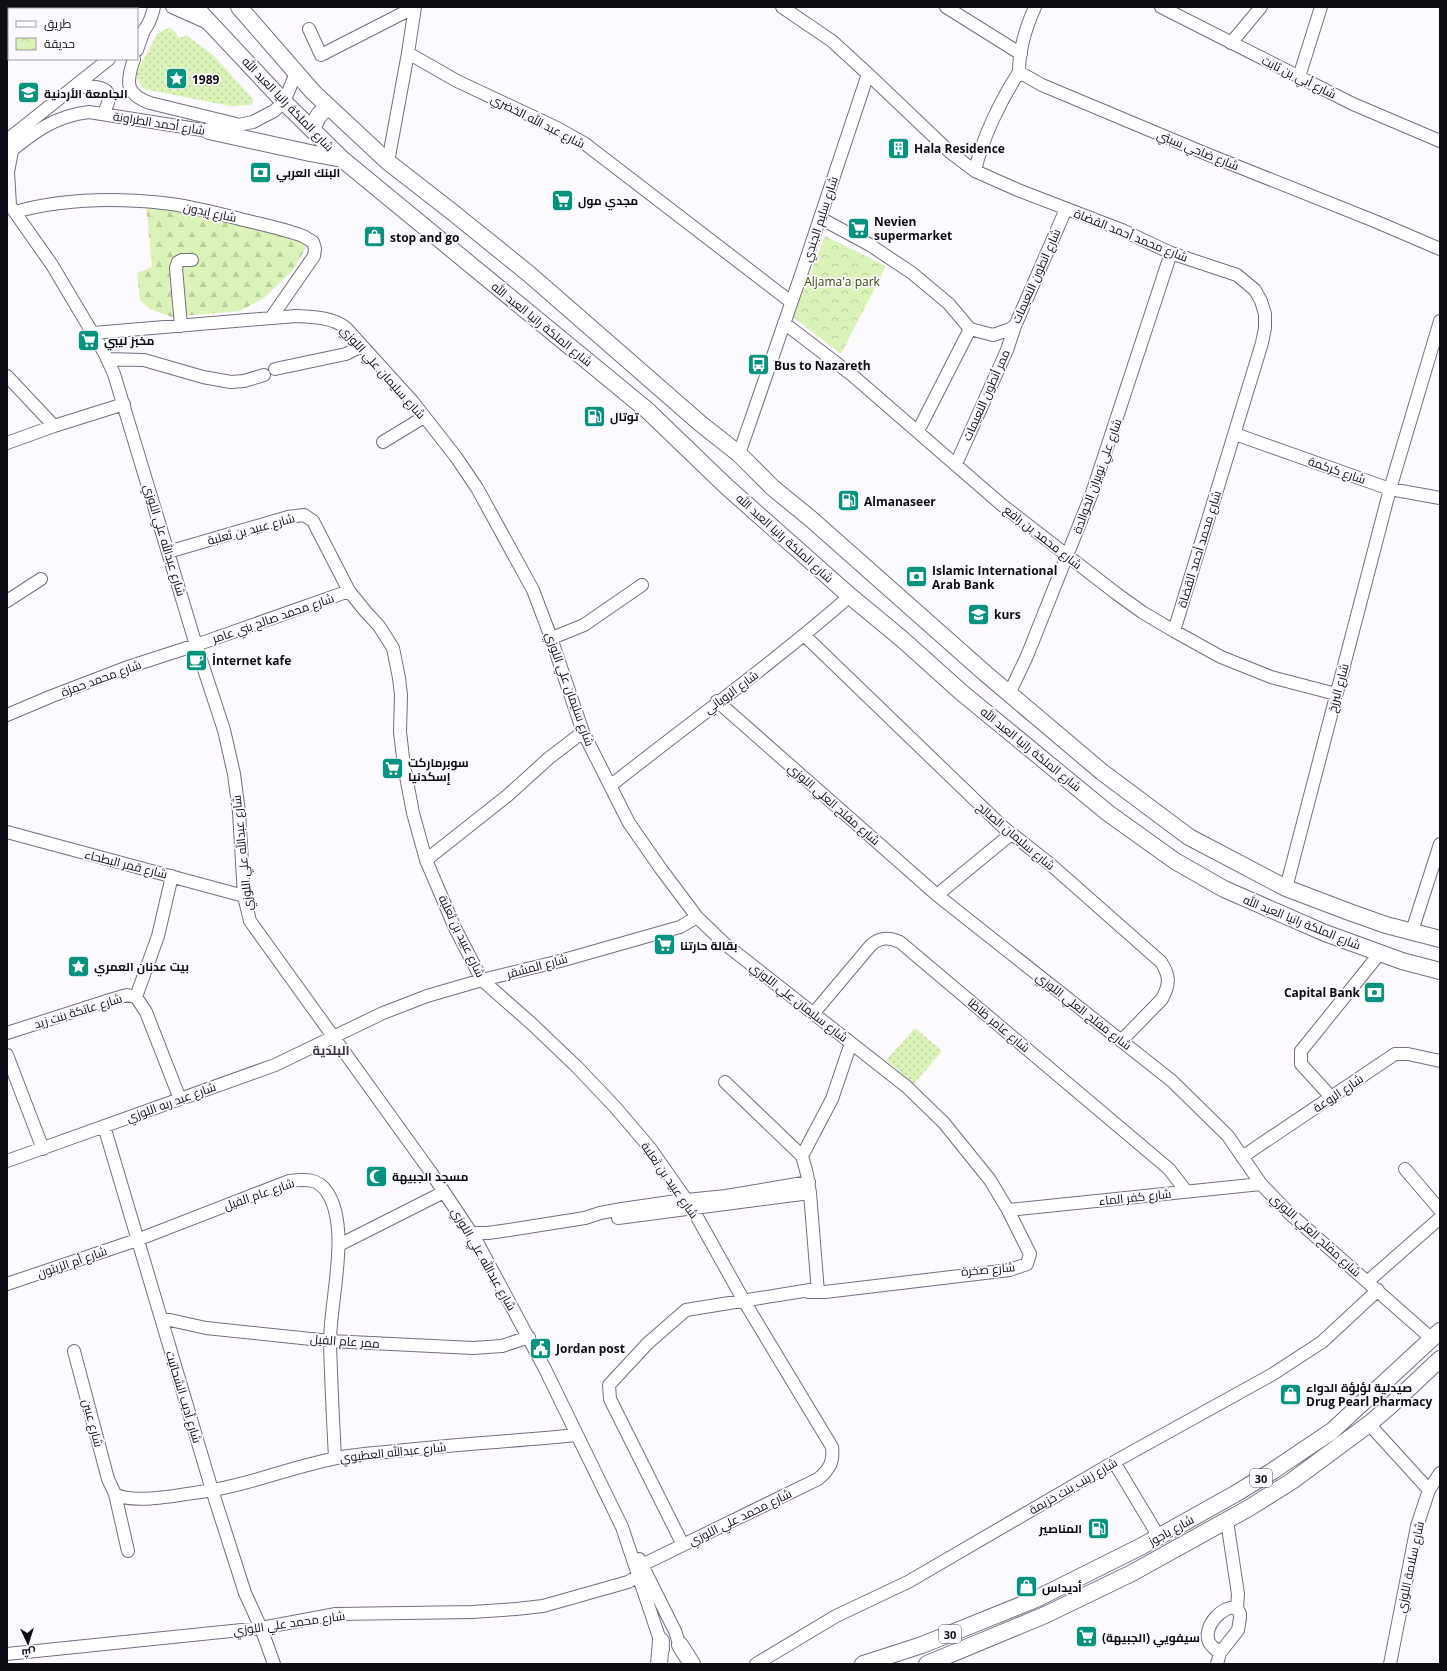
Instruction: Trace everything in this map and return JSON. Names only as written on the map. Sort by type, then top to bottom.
[{"type":"main road","name":"شارع الملكة رانيا العبد الله","points":[[196,7],[312,131],[342,158],[647,410],[727,487],[850,596],[902,639],[961,692],[1108,813],[1175,861],[1197,875],[1230,892],[1325,933],[1380,953],[1440,971]]},
{"type":"main road","points":[[239,7],[296,73],[328,107],[388,162],[529,274],[701,424],[739,454],[773,488],[811,519],[1009,694],[1102,772],[1189,837],[1286,888],[1352,913],[1440,939]]},
{"type":"main road","points":[[312,131],[316,118],[328,107]]},
{"type":"main road","points":[[209,131],[310,153],[342,158]]},
{"type":"main road","name":"شارع ياجوز","points":[[863,1664],[929,1642],[1029,1602],[1159,1537],[1271,1472],[1332,1431],[1436,1335]]},
{"type":"main road","name":"شارع ياجوز","points":[[927,1664],[1046,1614],[1132,1573],[1227,1521],[1292,1481],[1369,1424],[1440,1359]]},
{"type":"main road","points":[[658,1664],[661,1641]]},
{"type":"main road","points":[[680,1645],[692,1664]]},
{"type":"street","points":[[138,45],[140,35],[149,24],[154,7]]},
{"type":"street","points":[[172,7],[212,24]]},
{"type":"street","points":[[388,162],[415,7]]},
{"type":"street","points":[[309,29],[321,55],[415,7]]},
{"type":"street","name":"شارع محمد أحمد القضاة","points":[[782,7],[832,41],[951,153],[975,171],[1066,209],[1122,230],[1171,253],[1237,275],[1255,290],[1261,301],[1265,314],[1265,328],[1262,343],[1174,632]]},
{"type":"street","points":[[946,7],[1020,54]]},
{"type":"street","points":[[975,171],[980,152],[993,120],[1019,72],[1020,54],[1026,30],[1035,7]]},
{"type":"street","name":"شارع أبي بن ثابت","points":[[1161,7],[1354,104],[1440,141]]},
{"type":"street","points":[[1231,43],[1261,7]]},
{"type":"street","points":[[1299,77],[1321,7]]},
{"type":"street","name":"شارع عبد الله الخضري","points":[[408,53],[456,81],[557,128],[584,143],[791,302]]},
{"type":"street","points":[[11,206],[8,172],[8,148],[74,87],[108,60]]},
{"type":"street","points":[[134,60],[128,79],[130,88],[135,96],[150,103],[239,125]]},
{"type":"street","name":"شارع ضاحي سبتي","points":[[1019,72],[1056,91],[1440,249]]},
{"type":"street","name":"شارع أحمد الطراونة","points":[[8,148],[58,119],[89,112],[209,131],[253,122],[274,111],[284,102],[296,73]]},
{"type":"street","name":"شارع سليم الجندي","points":[[739,454],[868,74]]},
{"type":"street","points":[[74,87],[100,86],[106,90],[110,98],[103,114]]},
{"type":"street","name":"شارع إيدون","points":[[11,206],[38,206],[79,202],[141,201],[163,203],[225,215],[303,236],[313,242],[315,249],[314,256],[271,318]]},
{"type":"street","name":"شارع عبدالله علي اللوزي","points":[[11,206],[52,265],[93,333],[107,359],[124,404],[196,645],[224,730],[232,767],[239,812],[244,896],[252,924],[334,1037],[472,1233],[529,1337],[626,1537],[631,1543],[661,1641],[666,1664]]},
{"type":"street","name":"شارع انطون النعيمات","points":[[970,329],[993,335],[1015,326],[1066,209]]},
{"type":"street","points":[[820,218],[870,245],[912,273],[949,304],[970,329],[918,431]]},
{"type":"street","name":"شارع علي نويران الخوالدة","points":[[1009,694],[1027,656],[1079,527],[1108,445],[1171,253]]},
{"type":"street","points":[[180,326],[176,268],[178,262],[182,260],[192,260]]},
{"type":"street","name":"شارع سليمان علي اللوزي","points":[[93,333],[311,316],[331,320],[346,328],[413,402],[456,457],[477,488],[533,590],[552,638],[583,732],[629,823],[697,917],[725,944],[907,1088],[944,1123],[990,1180],[1008,1210],[1030,1254],[1028,1262],[1024,1266]]},
{"type":"street","name":"شارع البرزخ","points":[[1286,888],[1390,489],[1440,321]]},
{"type":"street","name":"شارع محمد بن رافع","points":[[784,323],[852,374],[1002,505],[1117,594],[1174,632],[1221,657],[1265,674],[1336,694]]},
{"type":"street","name":"ممر أنطون النعيمات","points":[[956,464],[1007,350],[1015,326]]},
{"type":"street","points":[[275,368],[346,354],[362,346]]},
{"type":"street","points":[[107,359],[144,360],[231,382],[250,380],[264,375]]},
{"type":"street","points":[[7,376],[54,426]]},
{"type":"street","points":[[7,443],[54,426],[124,404]]},
{"type":"street","points":[[383,442],[424,417]]},
{"type":"street","name":"شارع كركمة","points":[[1235,434],[1390,489],[1440,498]]},
{"type":"street","name":"شارع عبيد بن ثعلبة","points":[[168,552],[288,517],[304,516],[313,521],[349,591],[379,626],[393,648],[401,696],[400,732],[404,766],[413,813],[426,860],[455,928],[482,980],[538,1030],[615,1107],[650,1148],[689,1204],[744,1301],[828,1440],[833,1454],[832,1461]]},
{"type":"street","points":[[7,601],[41,579]]},
{"type":"street","points":[[552,638],[584,625],[642,585]]},
{"type":"street","name":"شارع محمد صالح بني عامر","points":[[196,645],[349,591]]},
{"type":"street","name":"شارع الروياني","points":[[610,786],[717,701],[760,671],[850,596]]},
{"type":"street","name":"شارع سليمان الصالح","points":[[804,635],[932,760],[1011,834],[1050,864],[1161,962],[1167,971],[1169,981],[1162,999],[1121,1041]]},
{"type":"street","name":"شارع محمد حمزة","points":[[7,715],[125,668],[196,645]]},
{"type":"street","name":"شارع مفلح العلي اللوزي","points":[[717,701],[937,895],[1172,1080],[1228,1136],[1261,1184],[1289,1213],[1367,1282],[1436,1335]]},
{"type":"street","points":[[426,860],[512,791],[549,758],[583,732]]},
{"type":"street","name":"شارع قمر البطحاء","points":[[7,832],[244,896]]},
{"type":"street","points":[[937,895],[1011,834]]},
{"type":"street","points":[[1412,931],[1440,844]]},
{"type":"street","points":[[136,997],[158,936],[172,876]]},
{"type":"street","name":"شارع المشقر","points":[[334,1037],[383,1013],[427,996],[482,980],[560,961],[680,927],[697,917]]},
{"type":"street","name":"شارع عامر ظاظا","points":[[813,1014],[871,945],[881,938],[888,938],[900,942],[1169,1169],[1186,1191]]},
{"type":"street","points":[[1332,1098],[1301,1064],[1301,1051],[1380,953]]},
{"type":"street","name":"شارع عاتكة بنت زيد","points":[[7,1032],[127,995],[136,997],[146,1012],[180,1098]]},
{"type":"street","name":"شارع عبد ربه اللوزي","points":[[7,1161],[275,1065],[334,1037]]},
{"type":"street","points":[[802,1156],[832,1099],[851,1043]]},
{"type":"street","name":"شارع الروعة","points":[[1242,1157],[1332,1098],[1395,1054],[1408,1054],[1440,1061]]},
{"type":"street","points":[[7,1055],[43,1149]]},
{"type":"street","points":[[725,1082],[802,1156],[810,1188],[814,1291]]},
{"type":"street","name":"شارع أديب الشحاتيت","points":[[104,1126],[212,1490],[245,1593],[261,1628],[274,1664]]},
{"type":"street","points":[[1405,1169],[1440,1210]]},
{"type":"street","name":"شارع عام الفيل","points":[[137,1240],[290,1181],[302,1179],[313,1180],[321,1185],[328,1193],[336,1211],[339,1245],[330,1341],[335,1458]]},
{"type":"street","name":"شارع كفر الماء","points":[[1008,1210],[1261,1184]]},
{"type":"street","points":[[472,1233],[488,1233],[586,1218],[601,1220],[689,1204],[810,1188]]},
{"type":"street","points":[[339,1245],[444,1192]]},
{"type":"street","points":[[1367,1282],[1440,1218]]},
{"type":"street","name":"شارع أم الزيتون","points":[[7,1284],[137,1240]]},
{"type":"street","name":"شارع صخرة","points":[[683,1545],[610,1398],[609,1385],[648,1343],[686,1310],[814,1291],[922,1278],[1010,1270],[1024,1266]]},
{"type":"street","name":"شارع زينب بنت خزيمة","points":[[756,1664],[836,1616],[908,1582],[1114,1462],[1298,1359],[1322,1342],[1378,1290]]},
{"type":"street","name":"ممر عام الفيل","points":[[161,1318],[206,1328],[330,1341],[474,1348],[502,1346],[529,1337]]},
{"type":"street","name":"شارع عبين","points":[[74,1351],[108,1479],[115,1494],[128,1551]]},
{"type":"street","points":[[1369,1424],[1429,1490]]},
{"type":"street","name":"شارع عبدالله العطيوي","points":[[212,1490],[335,1458],[472,1443],[577,1435]]},
{"type":"street","name":"شارع محمد علي اللوزي","points":[[7,1654],[261,1628],[336,1614],[472,1612],[543,1606],[628,1582],[640,1570],[683,1545],[818,1479],[829,1468],[832,1461]]},
{"type":"street","points":[[1114,1462],[1159,1537]]},
{"type":"street","name":"شارع سلامة اللوزي","points":[[1390,1664],[1417,1526],[1429,1490],[1440,1473]]},
{"type":"street","points":[[115,1494],[120,1498],[128,1499],[212,1490]]},
{"type":"street","points":[[1227,1521],[1238,1594],[1237,1608],[1240,1618],[1238,1630],[1218,1659],[1209,1642],[1208,1631],[1217,1616],[1229,1607],[1237,1608]]},
{"type":"street","name":"شارع عبدالله علي اللوزي","points":[[640,1570],[680,1645],[686,1664]]},
{"type":"green space","points":[[170,27],[180,38],[186,35],[213,55],[253,99],[253,103],[251,105],[230,106],[144,89],[137,79],[137,73],[157,34]]},
{"type":"green space","points":[[146,204],[180,207],[305,241],[306,248],[293,270],[264,298],[240,311],[172,317],[150,309],[140,300],[137,273],[152,267]]},
{"type":"green space","name":"Aljama'a park","points":[[825,236],[886,266],[841,354],[793,317]]},
{"type":"green space","points":[[915,1028],[942,1051],[914,1084],[886,1060]]},
{"type":"place","name":"1989","points":[[176,79]]},
{"type":"place","name":"الجامعة الأردنية","points":[[28,93]]},
{"type":"place","name":"Hala Residence","points":[[898,148]]},
{"type":"place","name":"البنك العربي","points":[[260,172]]},
{"type":"place","name":"مجدي مول","points":[[563,200]]},
{"type":"place","name":"Nevien supermarket","points":[[858,228]]},
{"type":"place","name":"stop and go","points":[[374,237]]},
{"type":"place","name":"مخبز ليبي","points":[[88,340]]},
{"type":"place","name":"Bus to Nazareth","points":[[759,365]]},
{"type":"place","name":"توتال","points":[[595,416]]},
{"type":"place","name":"Almanaseer","points":[[849,501]]},
{"type":"place","name":"Islamic International Arab Bank","points":[[917,577]]},
{"type":"place","name":"kurs","points":[[978,614]]},
{"type":"place","name":"İnternet kafe","points":[[196,660]]},
{"type":"place","name":"سوبرماركت إسكدنيا","points":[[393,769]]},
{"type":"place","name":"بقالة حارتنا","points":[[665,945]]},
{"type":"place","name":"بيت عدنان العمري","points":[[79,966]]},
{"type":"place","name":"Capital Bank","points":[[1375,992]]},
{"type":"place","name":"مسجد الجبيهة","points":[[376,1176]]},
{"type":"place","name":"Jordan post","points":[[541,1348]]},
{"type":"place","name":"صيدلية لؤلؤة الدواء Drug Pearl Pharmacy","points":[[1291,1394]]},
{"type":"place","name":"المناصير","points":[[1098,1528]]},
{"type":"place","name":"أديداس","points":[[1026,1587]]},
{"type":"place","name":"سيفويي (الجبيهة)","points":[[1086,1637]]},
{"type":"district","name":"البلدية","points":[[331,1050]]}]
